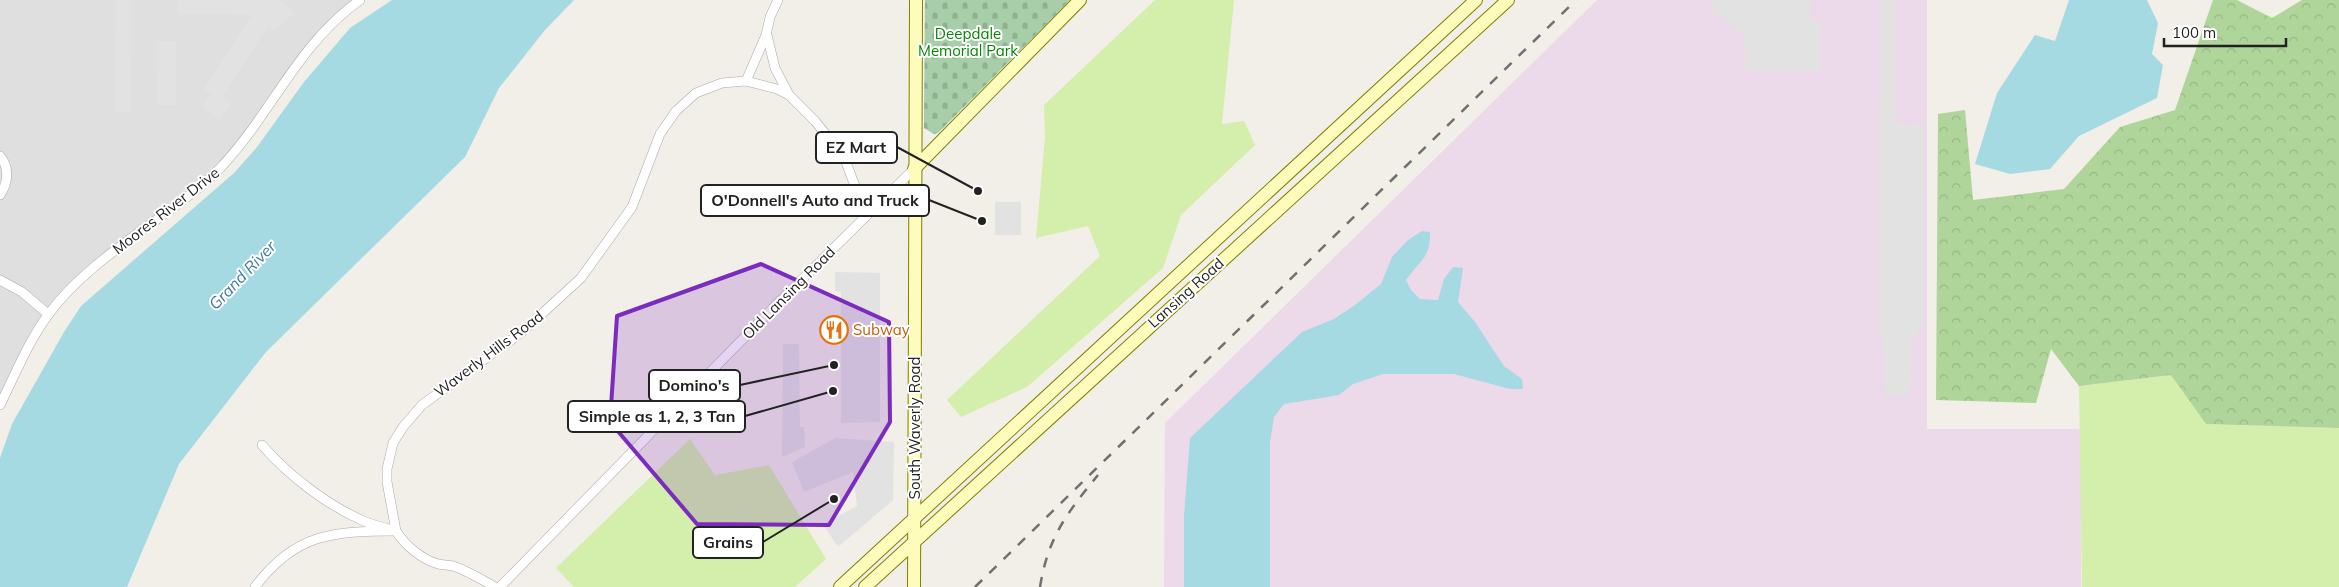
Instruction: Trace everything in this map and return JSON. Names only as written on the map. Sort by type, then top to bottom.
[{"type":"main road","name":"South Waverly Road","points":[[914,587],[916,0]]},
{"type":"main road","name":"Old Lansing Road","points":[[914,168],[1080,0]]},
{"type":"main road","name":"Lansing Road","points":[[840,587],[915,520],[1476,0]]},
{"type":"main road","name":"Lansing Road","points":[[865,587],[1508,0]]},
{"type":"street","name":"Moores River Drive","points":[[0,405],[32,340],[48,314],[75,286],[110,255],[194,192],[221,168],[239,148],[310,45],[334,20],[360,0]]},
{"type":"street","points":[[778,0],[770,18],[766,35],[746,80],[777,89],[789,95]]},
{"type":"street","points":[[766,35],[774,68],[789,95],[815,121],[844,157],[866,215]]},
{"type":"street","name":"Waverly Hills Road","points":[[396,531],[387,482],[387,468],[393,443],[403,427],[422,405],[522,332],[581,278],[632,207],[660,134],[676,111],[696,93],[709,87],[722,83],[746,80]]},
{"type":"street","points":[[0,156],[6,170],[7,185],[0,195]]},
{"type":"street","name":"Old Lansing Road","points":[[500,587],[914,168]]},
{"type":"street","points":[[0,280],[22,292],[48,314]]},
{"type":"street","points":[[262,445],[282,468],[314,492],[366,522],[396,531],[402,540],[423,557],[437,564],[452,566],[472,574],[495,587]]},
{"type":"street","points":[[255,587],[274,565],[294,549],[308,541],[323,536],[364,531],[396,531]]},
{"type":"highlighted area","points":[[761,264],[889,322],[890,422],[829,525],[697,524],[610,422],[617,316]]},
{"type":"shaded area","points":[[0,0],[360,0],[344,11],[221,168],[110,255],[48,314],[0,408]]},
{"type":"shaded area","points":[[116,0],[132,0],[131,113],[114,112]]},
{"type":"shaded area","points":[[177,0],[280,0],[295,13],[275,30],[268,26],[223,96],[231,104],[220,120],[202,107],[211,94],[204,89],[252,15],[179,14]]},
{"type":"shaded area","points":[[1597,0],[1927,0],[1927,429],[2081,429],[2081,587],[1164,587],[1165,423]]},
{"type":"shaded area","points":[[1711,0],[1811,0],[1811,20],[1821,21],[1821,72],[1746,71],[1744,33],[1712,11]]},
{"type":"shaded area","points":[[1880,0],[1895,0],[1895,123],[1924,124],[1923,327],[1911,340],[1910,396],[1884,395],[1883,342],[1879,335]]},
{"type":"shaded area","points":[[156,41],[176,41],[176,105],[157,105]]},
{"type":"shaded area","points":[[995,202],[1021,202],[1021,235],[995,235]]},
{"type":"shaded area","points":[[835,272],[880,273],[880,422],[841,423],[841,292],[835,291]]},
{"type":"shaded area","points":[[783,344],[799,344],[800,427],[804,427],[805,447],[782,457]]},
{"type":"shaded area","points":[[835,438],[894,442],[893,500],[838,547],[823,524],[857,506],[853,472],[804,492],[792,462]]},
{"type":"green space","name":"Deepdale Memorial Park","points":[[925,0],[1070,0],[938,133],[934,134],[924,128]]},
{"type":"green space","points":[[1155,0],[1234,0],[1222,124],[1244,121],[1255,145],[1181,215],[1163,268],[1027,387],[961,417],[947,400],[1100,256],[1088,226],[1036,238],[1045,137],[1044,105]]},
{"type":"green space","points":[[2213,0],[2237,0],[2272,18],[2302,0],[2339,0],[2339,428],[2206,424],[2171,375],[2079,386],[2051,349],[2036,403],[1936,400],[1938,114],[1965,110],[1973,200],[2064,189],[2120,127],[2175,110]]},
{"type":"green space","points":[[2171,375],[2206,424],[2339,428],[2339,587],[2082,587],[2079,386]]},
{"type":"green space","points":[[690,439],[715,475],[769,465],[826,559],[795,587],[574,587],[556,568]]},
{"type":"water","name":"Grand River","points":[[392,0],[574,0],[545,30],[499,88],[465,157],[266,352],[179,464],[127,587],[0,587],[0,458],[12,424],[64,332],[81,306],[234,173],[257,147],[304,82],[350,28]]},
{"type":"water","points":[[2069,0],[2147,0],[2158,23],[2152,54],[2163,65],[2157,98],[2079,136],[2050,169],[2010,174],[1975,164],[1997,93],[2035,35],[2055,41]]},
{"type":"water","points":[[1422,231],[1430,232],[1430,241],[1423,259],[1406,280],[1411,290],[1420,299],[1438,300],[1444,279],[1453,267],[1463,268],[1458,302],[1475,322],[1504,366],[1522,379],[1523,389],[1510,389],[1454,374],[1383,374],[1353,384],[1339,395],[1284,404],[1274,417],[1270,442],[1270,587],[1184,587],[1184,516],[1190,438],[1302,332],[1334,319],[1381,284],[1392,257],[1408,240]]},
{"type":"railway","points":[[975,587],[1576,0]]},
{"type":"railway","points":[[1040,587],[1048,554],[1060,526],[1098,475]]},
{"type":"place","name":"EZ Mart","points":[[978,191]]},
{"type":"place","name":"O'Donnell's Auto and Truck","points":[[982,221]]},
{"type":"place","name":"Subway","points":[[834,330]]},
{"type":"place","name":"Domino's","points":[[834,365]]},
{"type":"place","name":"Simple as 1, 2, 3 Tan","points":[[833,391]]},
{"type":"place","name":"Grains","points":[[834,499]]}]
